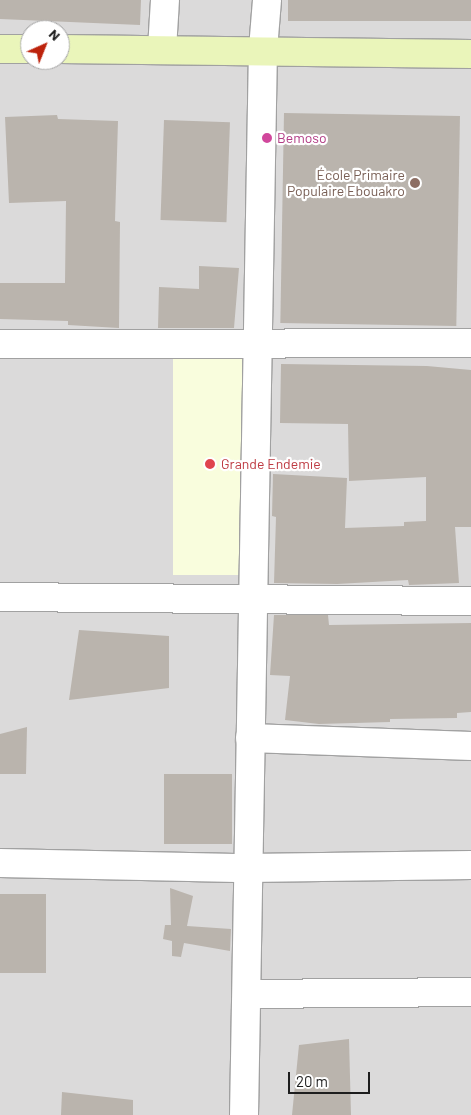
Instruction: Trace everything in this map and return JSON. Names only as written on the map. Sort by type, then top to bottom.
[{"type":"main road","points":[[0,49],[20,49]]},
{"type":"main road","points":[[70,49],[263,49],[471,54]]},
{"type":"street","points":[[162,49],[165,0]]},
{"type":"street","points":[[244,1115],[263,49],[267,0]]},
{"type":"street","points":[[0,344],[471,343]]},
{"type":"street","points":[[0,597],[253,601],[471,601]]},
{"type":"street","points":[[250,738],[471,746]]},
{"type":"street","points":[[0,863],[248,868],[471,865]]},
{"type":"street","points":[[246,994],[471,992]]},
{"type":"shaded area","points":[[0,0],[471,0],[471,1115],[0,1115]]},
{"type":"shaded area","name":"Grande Endemie","points":[[173,354],[243,354],[243,575],[173,575]]},
{"type":"building","points":[[0,0],[141,0],[140,25],[70,22],[70,20],[0,19]]},
{"type":"building","points":[[288,0],[471,0],[471,21],[288,21]]},
{"type":"building","points":[[284,113],[460,116],[456,326],[280,323]]},
{"type":"building","points":[[57,115],[58,119],[118,121],[115,221],[120,222],[119,328],[68,325],[68,321],[0,319],[0,283],[65,283],[66,201],[9,203],[5,117]]},
{"type":"building","points":[[164,120],[230,122],[226,222],[161,220]]},
{"type":"building","points":[[199,266],[239,268],[234,328],[158,328],[159,287],[199,289]]},
{"type":"building","points":[[281,364],[427,366],[471,370],[471,527],[455,527],[459,583],[409,585],[408,580],[337,584],[274,583],[276,517],[272,516],[273,474],[347,478],[345,528],[404,526],[404,522],[426,521],[426,477],[349,481],[348,424],[280,423]]},
{"type":"building","points":[[274,615],[328,615],[329,625],[471,623],[471,712],[457,713],[457,718],[390,719],[390,722],[319,724],[285,720],[290,676],[270,675]]},
{"type":"building","points":[[79,630],[169,636],[169,688],[69,700]]},
{"type":"building","points":[[27,727],[26,774],[0,774],[0,734]]},
{"type":"building","points":[[164,774],[232,774],[232,844],[164,844]]},
{"type":"building","points":[[170,888],[193,896],[187,926],[231,929],[230,951],[184,943],[181,957],[172,956],[172,941],[163,939],[165,925],[171,925]]},
{"type":"building","points":[[0,894],[46,894],[46,973],[0,973]]},
{"type":"building","points":[[349,1039],[351,1115],[292,1115],[299,1045]]},
{"type":"building","points":[[62,1092],[133,1100],[133,1115],[61,1115]]},
{"type":"place","name":"Bemoso","points":[[267,138]]},
{"type":"place","name":"École Primaire Populaire Ebouakro","points":[[415,183]]},
{"type":"place","name":"Grande Endemie","points":[[210,464]]}]
